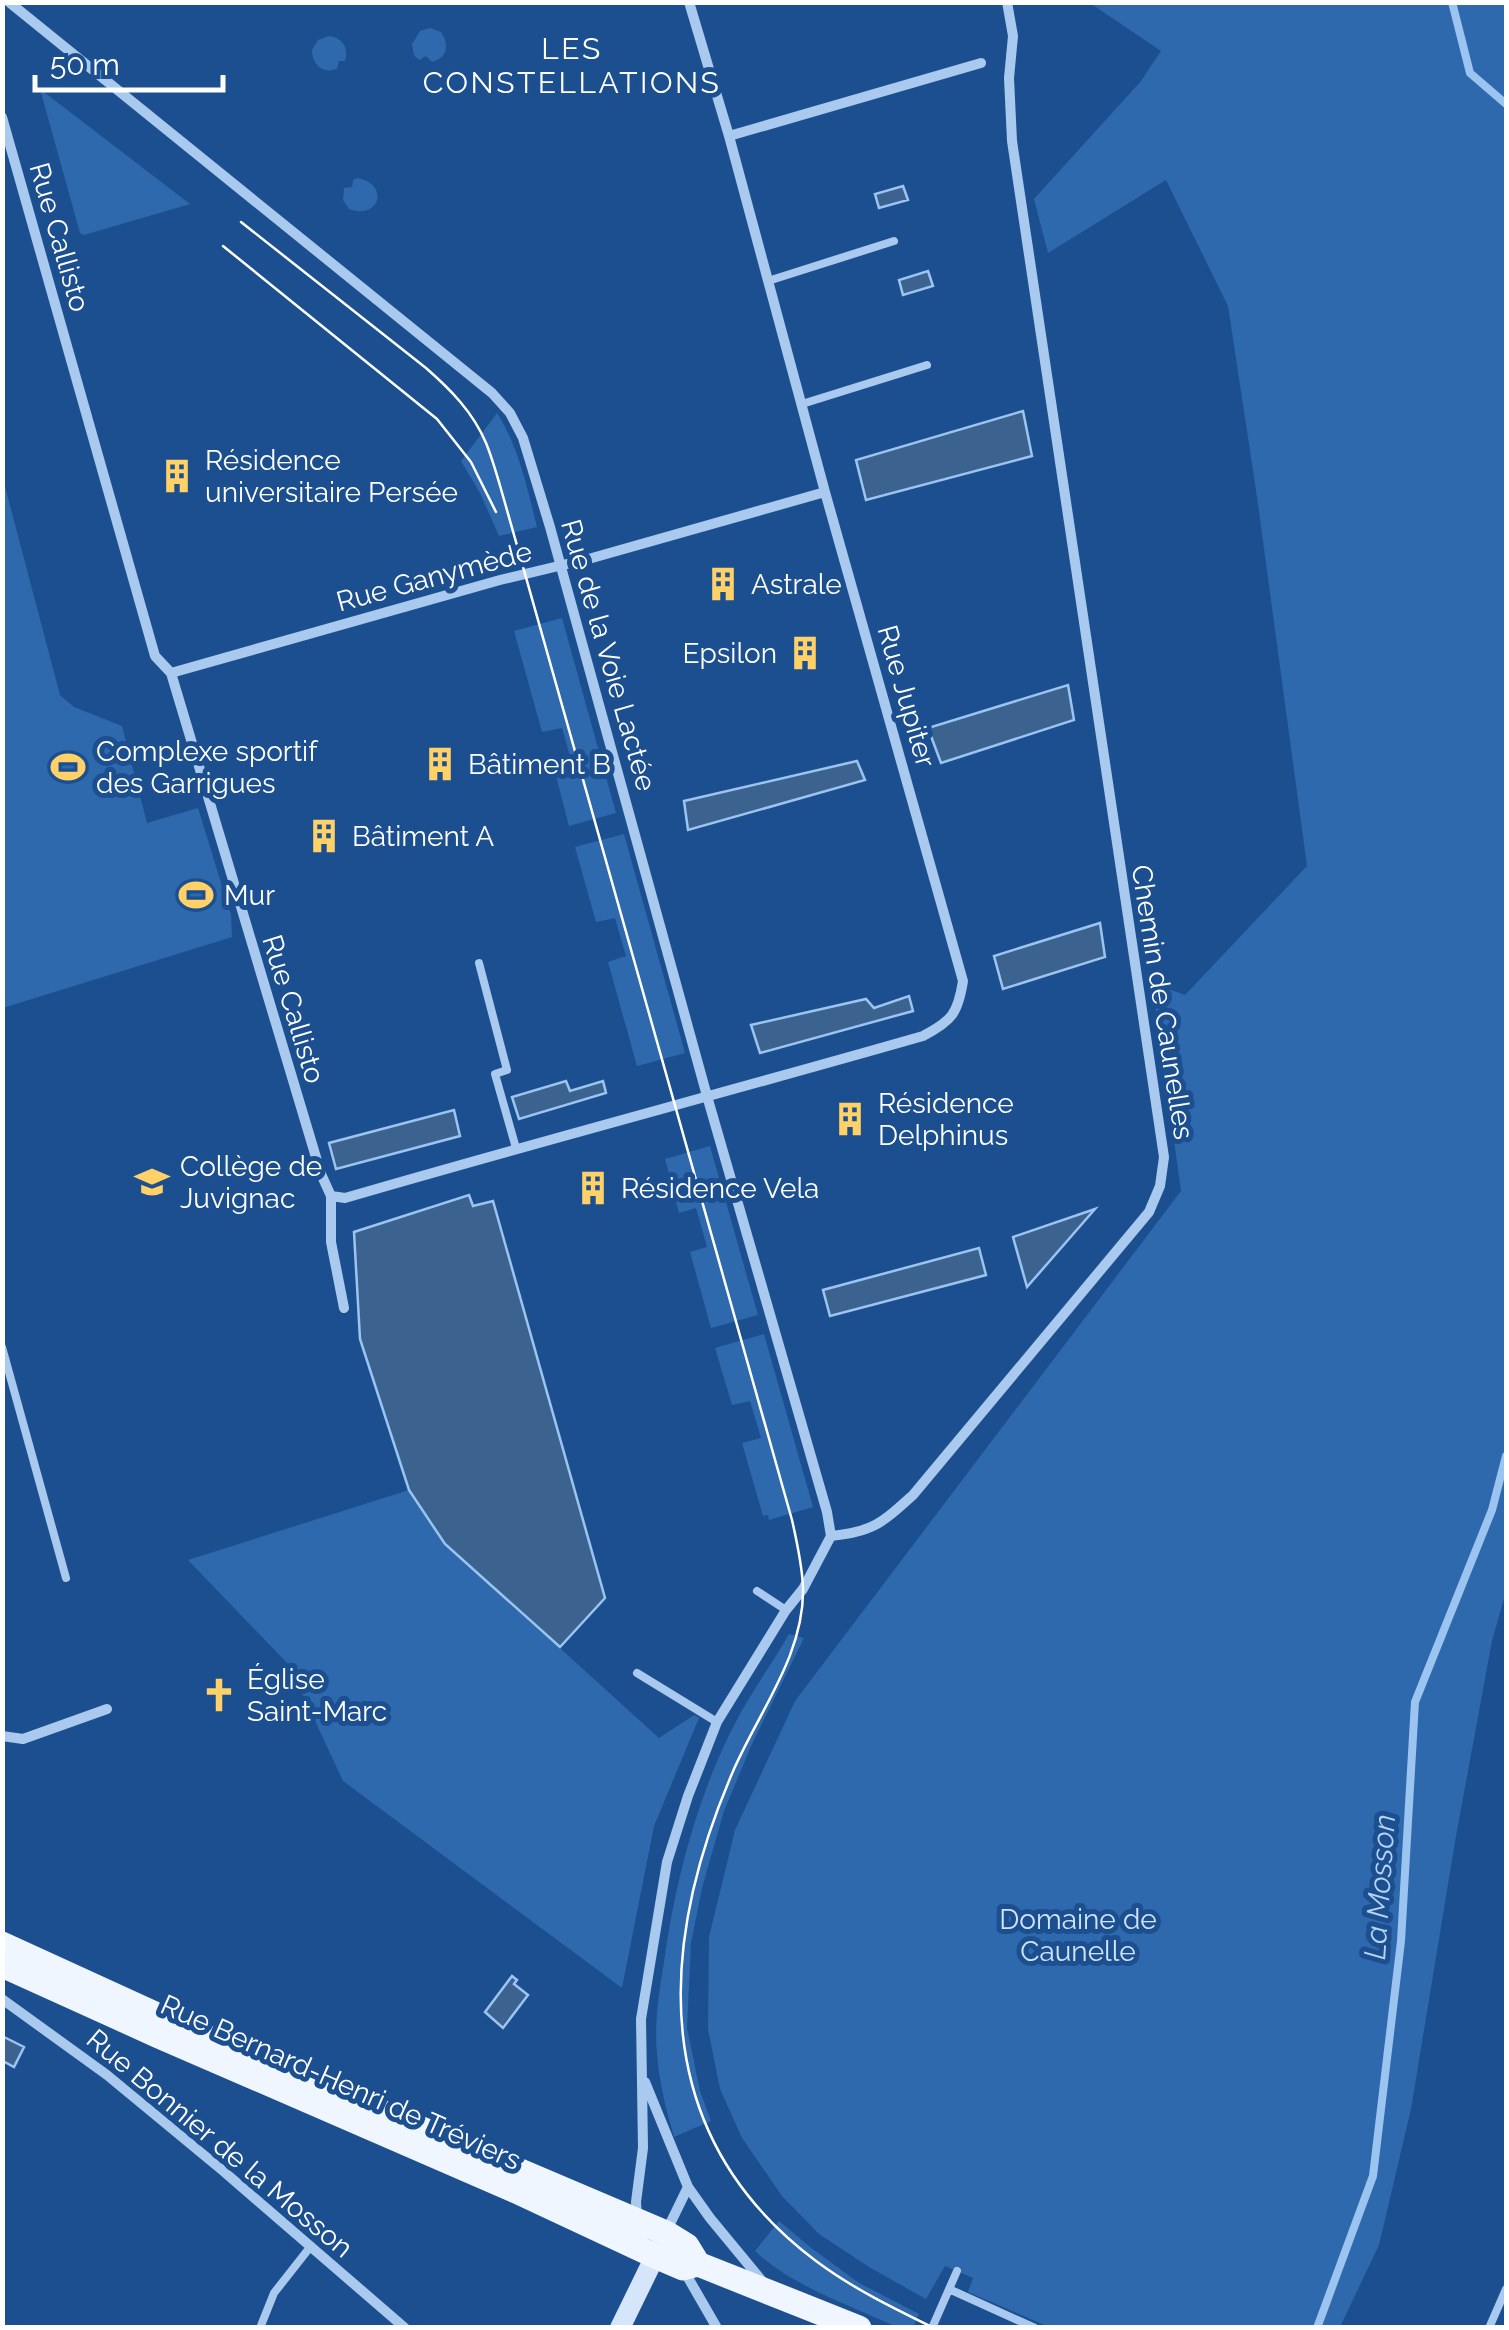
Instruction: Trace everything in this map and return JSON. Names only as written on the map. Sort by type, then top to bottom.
[{"type":"main road","name":"Rue Bernard-Henri de Tréviers","points":[[2,1944],[188,2029],[637,2221],[660,2245]]},
{"type":"main road","name":"Rue Bernard-Henri de Tréviers","points":[[2,1965],[516,2191],[660,2245]]},
{"type":"main road","points":[[660,2245],[687,2246],[690,2266],[860,2328]]},
{"type":"street","name":"Rue de la Voie Lactée","points":[[9,2],[492,392],[510,412],[522,438],[560,566],[815,1467],[831,1536]]},
{"type":"street","name":"Rue Jupiter","points":[[688,2],[729,136],[963,981],[959,1006],[945,1025],[924,1036],[707,1096]]},
{"type":"street","name":"Chemin de Caunelles","points":[[831,1536],[868,1530],[912,1495],[1150,1212],[1160,1186],[1164,1157],[1012,141],[1009,78],[1013,36],[1008,2]]},
{"type":"street","points":[[729,136],[981,62]]},
{"type":"street","name":"Rue Callisto","points":[[2,118],[155,656],[171,674],[320,1174],[331,1196]]},
{"type":"street","name":"Rue Ganymède","points":[[171,674],[825,492]]},
{"type":"street","points":[[344,1308],[331,1242],[331,1196],[345,1198],[707,1096]]},
{"type":"street","points":[[637,2221],[643,2148],[641,2019],[667,1862],[718,1722],[786,1610],[803,1589],[831,1536]]},
{"type":"street","points":[[2,1736],[23,1739],[108,1709]]},
{"type":"street","name":"Rue Bonnier de la Mosson","points":[[2,1999],[107,2074],[405,2328]]},
{"type":"street","points":[[641,2072],[688,2187],[773,2294]]},
{"type":"street","points":[[620,2328],[688,2187]]},
{"type":"street","points":[[690,2266],[717,2328]]},
{"type":"lane","points":[[768,280],[894,241]]},
{"type":"lane","points":[[802,404],[928,364]]},
{"type":"lane","points":[[479,963],[507,1070],[494,1074],[516,1148]]},
{"type":"lane","points":[[2,1347],[66,1578]]},
{"type":"lane","points":[[757,1591],[786,1610]]},
{"type":"lane","points":[[637,1672],[718,1722]]},
{"type":"lane","points":[[260,2328],[274,2293],[311,2246]]},
{"type":"lane","points":[[932,2328],[957,2271]]},
{"type":"lane","points":[[950,2289],[1035,2328]]},
{"type":"lane","points":[[1489,2328],[1506,2289]]},
{"type":"green space","name":"Domaine de Caunelle","points":[[1090,3],[1506,3],[1506,1592],[1492,1641],[1456,1836],[1411,2109],[1379,2245],[1340,2327],[1049,2327],[968,2292],[973,2278],[945,2266],[926,2299],[819,2234],[782,2196],[742,2138],[720,2089],[708,2029],[709,1937],[735,1830],[795,1701],[1181,1191],[1152,983],[1185,995],[1307,866],[1228,306],[1166,180],[1048,253],[1034,199],[1141,81],[1161,51]]},
{"type":"green space","points":[[430,28],[441,32],[446,46],[444,54],[432,62],[426,56],[419,60],[412,44],[420,31]]},
{"type":"green space","points":[[329,36],[341,41],[346,52],[345,61],[339,61],[337,69],[332,70],[316,64],[312,55],[318,40]]},
{"type":"green space","points":[[40,89],[190,204],[80,233]]},
{"type":"green space","points":[[357,178],[367,181],[377,193],[374,206],[368,210],[349,209],[343,200],[344,188],[352,187]]},
{"type":"green space","points":[[497,413],[517,454],[537,527],[499,536],[461,461]]},
{"type":"green space","name":"Complexe sportif des Garrigues","points":[[3,479],[60,695],[74,707],[122,726],[147,823],[198,808],[231,915],[232,937],[3,1008]]},
{"type":"green space","points":[[562,618],[616,813],[569,826],[555,772],[573,767],[562,728],[542,732],[514,631]]},
{"type":"green space","points":[[624,834],[685,1053],[637,1066],[608,962],[626,956],[615,918],[596,922],[575,847]]},
{"type":"green space","points":[[710,1146],[758,1315],[711,1328],[690,1252],[707,1247],[696,1208],[679,1213],[665,1159]]},
{"type":"green space","points":[[764,1334],[813,1507],[769,1520],[768,1515],[763,1516],[742,1443],[761,1438],[750,1401],[732,1405],[715,1348]]},
{"type":"green space","points":[[409,1490],[445,1544],[659,1738],[694,1715],[699,1718],[654,1826],[622,1988],[343,1781],[289,1665],[188,1560]]},
{"type":"green space","points":[[789,1634],[804,1638],[724,1811],[691,1943],[687,2028],[700,2091],[711,2121],[674,2137],[659,2075],[656,2031],[680,1874],[697,1816],[730,1733]]},
{"type":"green space","points":[[779,2221],[859,2283],[919,2314],[913,2327],[897,2327],[842,2303],[770,2263],[755,2251]]},
{"type":"shaded area","points":[[903,186],[908,200],[879,208],[875,194]]},
{"type":"shaded area","points":[[928,271],[933,286],[903,295],[899,280]]},
{"type":"shaded area","points":[[1023,411],[1032,456],[866,500],[856,460]]},
{"type":"shaded area","points":[[1068,685],[1074,720],[941,763],[928,728]]},
{"type":"shaded area","points":[[857,761],[865,780],[688,830],[684,801]]},
{"type":"shaded area","points":[[1100,923],[1105,957],[1003,989],[994,956]]},
{"type":"shaded area","points":[[909,996],[913,1011],[760,1053],[751,1025],[866,999],[874,1008]]},
{"type":"shaded area","points":[[566,1081],[570,1091],[603,1081],[606,1093],[519,1119],[512,1097]]},
{"type":"shaded area","points":[[454,1110],[460,1136],[336,1169],[329,1143]]},
{"type":"shaded area","points":[[469,1195],[473,1206],[493,1201],[605,1598],[560,1647],[445,1544],[409,1490],[360,1339],[354,1232]]},
{"type":"shaded area","points":[[1095,1209],[1027,1287],[1013,1237]]},
{"type":"shaded area","points":[[979,1248],[986,1275],[830,1316],[823,1290]]},
{"type":"shaded area","points":[[512,1976],[517,1980],[514,1984],[528,1995],[503,2028],[485,2012]]},
{"type":"shaded area","points":[[2,2036],[24,2047],[14,2067],[3,2061]]},
{"type":"waterway","name":"La Mosson","points":[[1452,2],[1470,73],[1506,104]]},
{"type":"waterway","name":"La Mosson","points":[[1317,2328],[1373,2176],[1401,1941],[1415,1702],[1492,1510],[1506,1456]]},
{"type":"tram line","points":[[241,222],[444,384],[475,421],[493,463],[792,1520],[802,1570],[802,1611],[797,1635],[779,1681],[734,1769],[708,1836],[691,1903],[682,1969],[683,2034],[695,2096],[721,2155],[761,2211],[830,2271],[934,2328]]},
{"type":"tram line","points":[[223,246],[437,419],[471,462],[496,512]]},
{"type":"place","name":"Résidence universitaire Persée","points":[[177,476]]},
{"type":"place","name":"Astrale","points":[[723,584]]},
{"type":"place","name":"Epsilon","points":[[805,653]]},
{"type":"place","name":"Bâtiment B","points":[[440,764]]},
{"type":"place","name":"Complexe sportif des Garrigues","points":[[68,767]]},
{"type":"place","name":"Bâtiment A","points":[[324,836]]},
{"type":"place","name":"Mur","points":[[196,895]]},
{"type":"place","name":"Résidence Delphinus","points":[[850,1119]]},
{"type":"place","name":"Collège de Juvignac","points":[[152,1182]]},
{"type":"place","name":"Résidence Vela","points":[[593,1188]]},
{"type":"place","name":"Église Saint-Marc","points":[[219,1695]]},
{"type":"district","name":"LES CONSTELLATIONS","points":[[572,66]]}]
